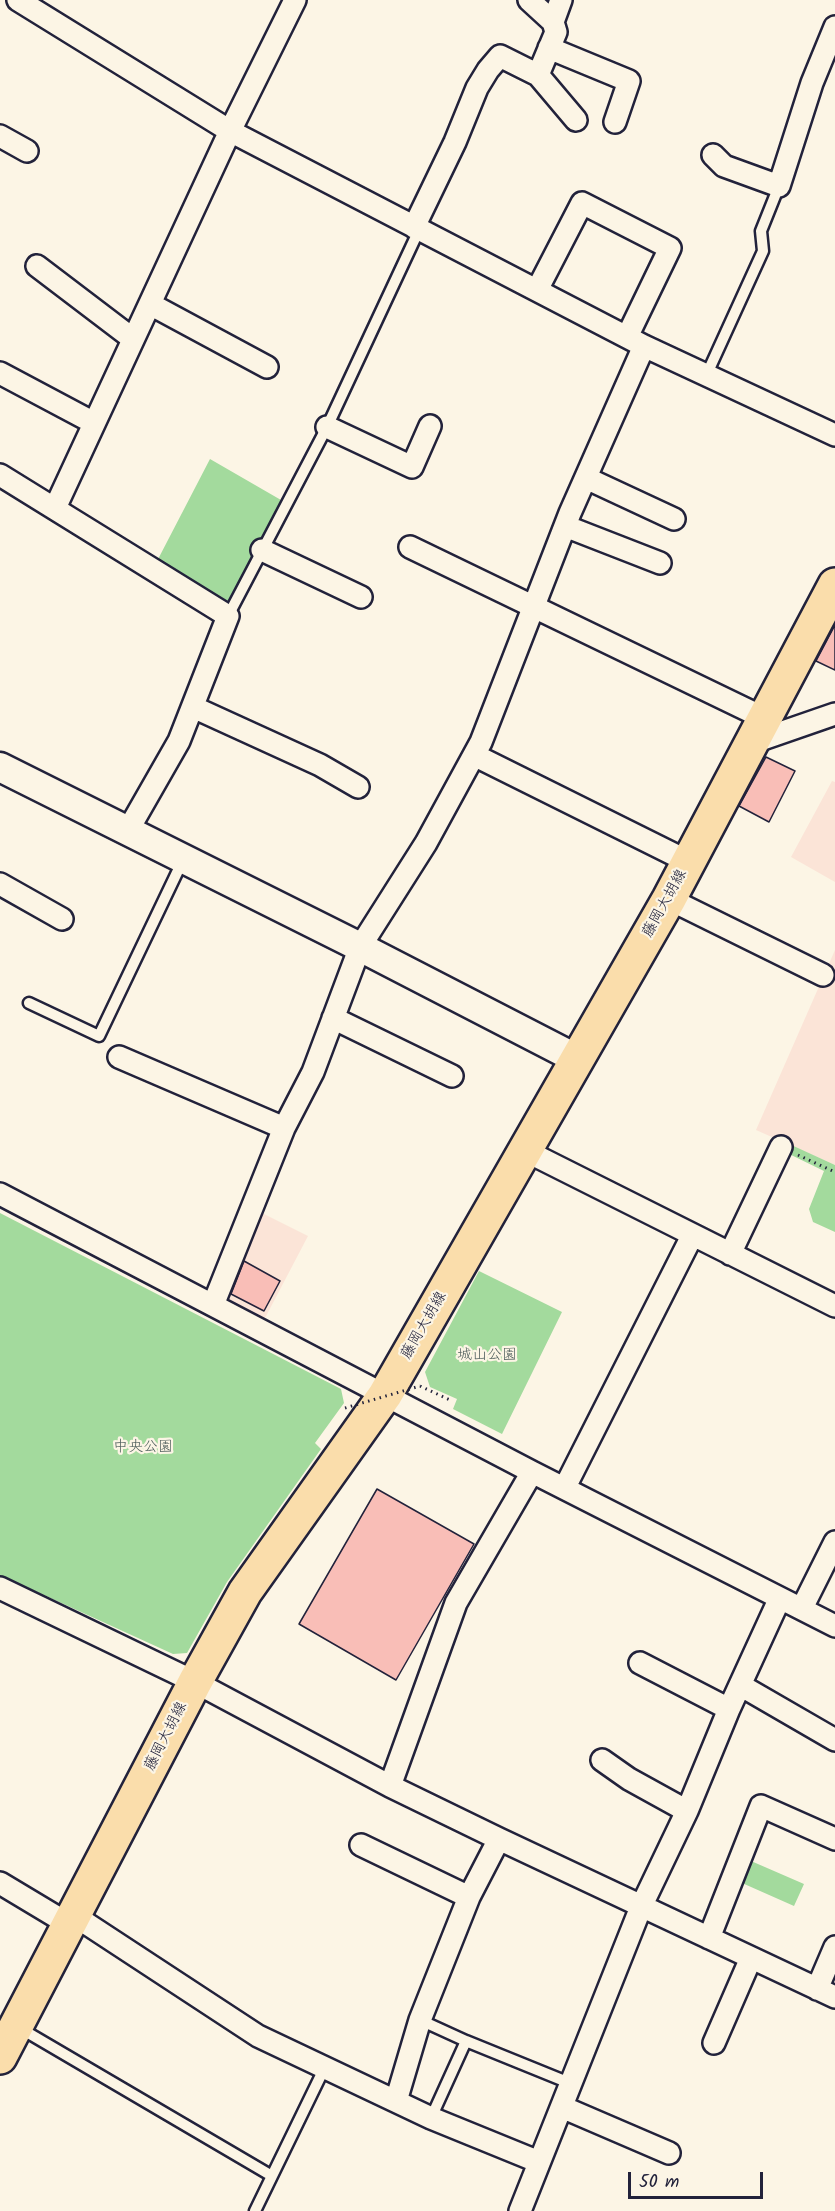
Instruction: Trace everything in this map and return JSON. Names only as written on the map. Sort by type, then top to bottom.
[{"type":"main road","name":"藤岡大胡線","points":[[0,2057],[18,2027],[195,1682],[245,1592],[385,1395],[579,1060],[669,899],[835,585]]},
{"type":"street","points":[[18,0],[230,131],[636,342],[835,435]]},
{"type":"street","points":[[55,508],[230,131],[295,0]]},
{"type":"street","points":[[529,0],[553,21],[556,32],[538,75]]},
{"type":"street","points":[[553,21],[561,0]]},
{"type":"street","points":[[714,155],[724,166],[779,186],[812,83],[835,27]]},
{"type":"street","points":[[549,48],[629,81],[615,122]]},
{"type":"street","points":[[417,228],[477,88],[500,56],[538,75],[576,120]]},
{"type":"street","points":[[0,136],[27,151]]},
{"type":"street","points":[[213,1305],[284,1128],[313,1072],[360,947],[426,843],[474,755],[586,478],[669,248],[582,203],[537,290]]},
{"type":"street","points":[[37,266],[134,339]]},
{"type":"street","points":[[150,304],[267,367]]},
{"type":"street","points":[[0,373],[94,423]]},
{"type":"street","points":[[327,427],[412,468],[430,426]]},
{"type":"street","points":[[0,475],[228,616],[179,741],[127,832]]},
{"type":"street","points":[[586,478],[674,519]]},
{"type":"street","points":[[566,526],[660,563]]},
{"type":"street","points":[[410,547],[535,606],[760,730],[835,714]]},
{"type":"street","points":[[262,550],[361,597]]},
{"type":"street","points":[[193,707],[320,765],[358,787]]},
{"type":"street","points":[[474,755],[689,862]]},
{"type":"street","points":[[0,767],[360,947],[579,1060]]},
{"type":"street","points":[[0,884],[62,919]]},
{"type":"street","points":[[669,899],[823,975]]},
{"type":"street","points":[[333,1018],[452,1076]]},
{"type":"street","points":[[119,1057],[284,1128]]},
{"type":"street","points":[[730,1254],[781,1147]]},
{"type":"street","points":[[526,1151],[835,1306]]},
{"type":"street","points":[[0,1194],[779,1600],[802,1608],[835,1626]]},
{"type":"street","points":[[565,1487],[692,1236]]},
{"type":"street","points":[[390,1786],[456,1603],[532,1472]]},
{"type":"street","points":[[802,1608],[835,1542]]},
{"type":"street","points":[[0,1588],[195,1682],[390,1786],[826,1993],[835,1947]]},
{"type":"street","points":[[520,2211],[641,1907],[687,1811],[729,1709],[779,1600]]},
{"type":"street","points":[[640,1663],[729,1709]]},
{"type":"street","points":[[740,1685],[835,1740]]},
{"type":"street","points":[[602,1760],[629,1779],[687,1811]]},
{"type":"street","points":[[709,1938],[761,1806],[835,1839]]},
{"type":"street","points":[[396,2101],[420,2020],[469,1897],[499,1839]]},
{"type":"street","points":[[361,1845],[469,1897]]},
{"type":"street","points":[[0,1882],[72,1921],[258,2036],[431,2118],[539,2162]]},
{"type":"street","points":[[714,2043],[751,1958]]},
{"type":"street","points":[[562,2107],[669,2153]]},
{"type":"lane","points":[[706,376],[763,251],[761,231],[779,186]]},
{"type":"lane","points":[[228,616],[327,427],[417,228]]},
{"type":"lane","points":[[29,1003],[99,1036],[183,860]]},
{"type":"lane","points":[[420,2020],[572,2084]]},
{"type":"lane","points":[[18,2027],[272,2176]]},
{"type":"lane","points":[[431,2118],[466,2041]]},
{"type":"lane","points":[[255,2211],[324,2069]]},
{"type":"path","points":[[781,1147],[835,1172]]},
{"type":"path","points":[[345,1408],[420,1386],[450,1400]]},
{"type":"path","points":[[434,1400],[437,1394]]},
{"type":"shaded area","points":[[832,781],[835,782],[835,882],[791,857]]},
{"type":"shaded area","points":[[835,950],[835,1165],[756,1130]]},
{"type":"shaded area","points":[[256,1210],[308,1236],[264,1320],[222,1299]]},
{"type":"green space","points":[[210,459],[281,500],[227,609],[155,565]]},
{"type":"green space","points":[[787,1143],[835,1165],[835,1232],[813,1222],[809,1209],[824,1171],[783,1151]]},
{"type":"green space","name":"中央公園","points":[[0,1213],[341,1389],[344,1403],[315,1443],[321,1449],[227,1582],[187,1653],[173,1654],[0,1575]]},
{"type":"green space","name":"城山公園","points":[[479,1271],[562,1312],[502,1434],[453,1409],[457,1399],[430,1387],[425,1372]]},
{"type":"green space","points":[[751,1861],[804,1884],[794,1906],[742,1883]]},
{"type":"building","points":[[835,625],[835,670],[816,661]]},
{"type":"building","points":[[766,757],[795,771],[769,822],[739,806]]},
{"type":"building","points":[[244,1261],[280,1281],[264,1311],[231,1294]]},
{"type":"building","points":[[377,1489],[474,1544],[396,1680],[299,1624]]}]
